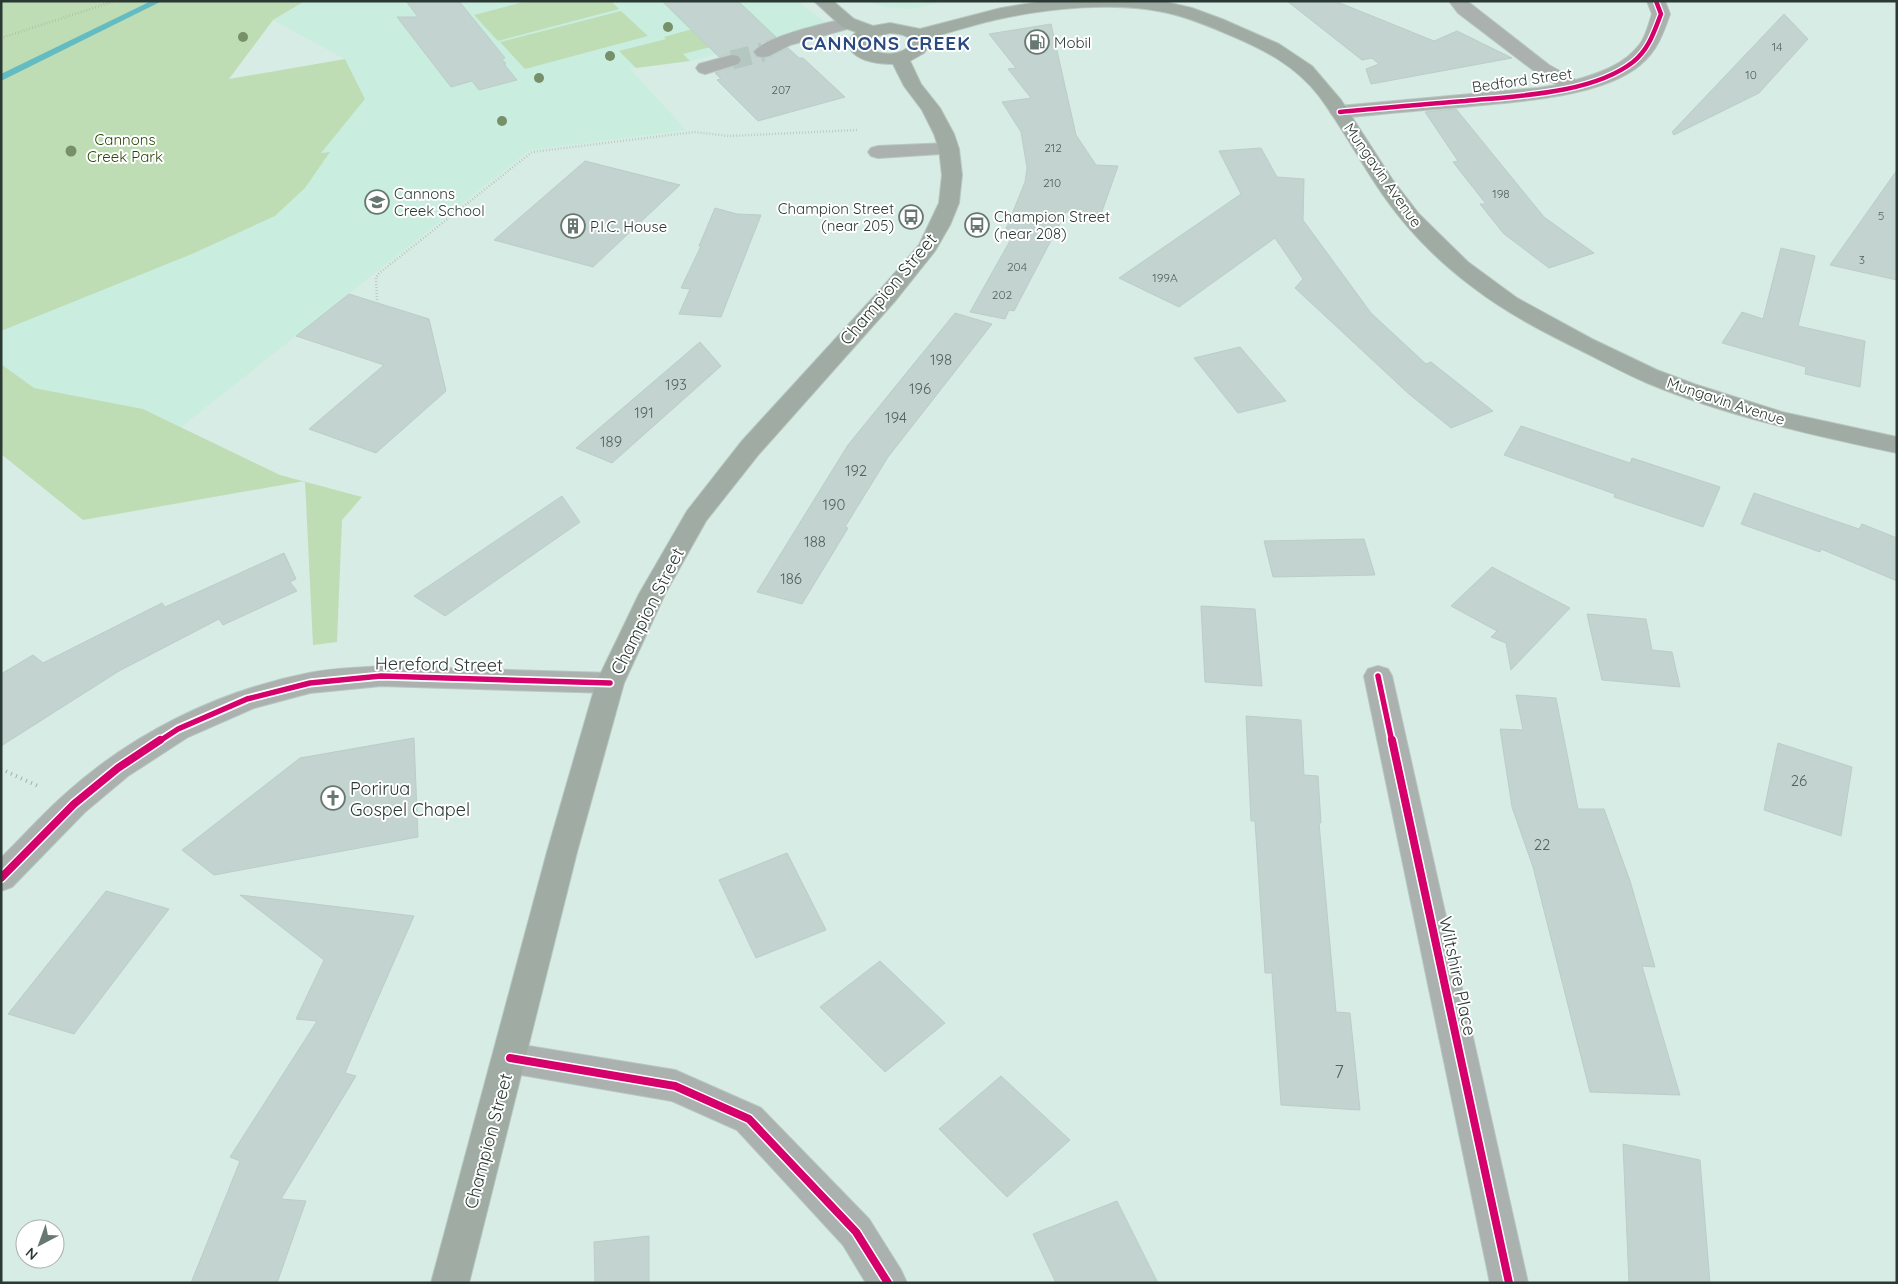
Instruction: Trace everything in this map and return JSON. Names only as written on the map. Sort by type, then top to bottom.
[{"type":"main road","points":[[822,1],[848,23],[870,32]]},
{"type":"main road","name":"Mungavin Avenue","points":[[919,35],[980,18],[1022,9],[1116,3],[1155,3],[1219,24],[1281,52],[1302,66],[1322,86],[1391,191],[1421,230],[1445,253],[1482,283],[1521,309],[1569,337],[1655,377],[1770,416],[1826,431],[1897,445]]},
{"type":"main road","points":[[890,28],[909,31],[919,35],[922,43],[920,48],[899,58],[879,57],[862,51],[858,46],[858,40],[870,32],[890,28]]},
{"type":"main road","name":"Champion Street","points":[[450,1283],[562,852],[610,683],[652,594],[696,517],[750,448],[888,295],[928,247],[949,203],[952,175],[949,149],[944,134],[931,108],[913,86],[899,58]]},
{"type":"street","points":[[1457,1],[1464,9],[1543,69],[1574,87]]},
{"type":"street","name":"Bedford Street","points":[[1340,112],[1538,94],[1574,87],[1611,76],[1633,62],[1650,44],[1661,14],[1656,1]]},
{"type":"street","points":[[762,52],[784,41],[848,23]]},
{"type":"street","points":[[705,68],[732,60]]},
{"type":"street","points":[[878,152],[949,149]]},
{"type":"street","name":"Hereford Street","points":[[1,878],[74,804],[118,768],[178,730],[247,699],[310,683],[381,676],[610,683]]},
{"type":"street","name":"Wiltshire Place","points":[[1378,676],[1509,1283]]},
{"type":"street","points":[[510,1058],[675,1086],[749,1119],[856,1232],[888,1283]]},
{"type":"path","points":[[1,38],[115,1]]},
{"type":"path","points":[[377,300],[376,278],[378,274],[532,152],[694,132],[730,136],[865,129]]},
{"type":"shaded area","name":"Cannons Creek School","points":[[305,1],[797,1],[829,25],[690,61],[629,68],[686,130],[530,150],[181,427],[143,409],[34,388],[1,364],[1,331],[192,254],[275,216],[305,188],[329,152],[320,153],[365,99],[345,59],[273,20]]},
{"type":"shaded area","points":[[864,1],[948,1],[911,9],[887,7]]},
{"type":"green space","name":"Cannons Creek Park","points":[[1,1],[305,1],[273,20],[229,79],[345,59],[365,99],[321,153],[330,152],[305,188],[275,216],[192,254],[1,331]]},
{"type":"green space","points":[[527,1],[611,1],[619,9],[498,41],[474,15]]},
{"type":"green space","points":[[621,11],[648,36],[525,69],[500,42]]},
{"type":"green space","points":[[703,26],[722,44],[683,54],[690,61],[636,68],[619,51],[666,39],[664,37]]},
{"type":"green space","points":[[1,364],[34,388],[143,409],[280,475],[303,481],[83,520],[1,454]]},
{"type":"green space","points":[[305,482],[362,497],[342,520],[337,642],[313,645]]},
{"type":"building","points":[[406,1],[459,1],[505,58],[502,59],[506,64],[504,64],[517,80],[479,90],[472,81],[451,87],[397,17],[418,17]]},
{"type":"building","points":[[662,1],[738,1],[776,37],[759,44],[753,51],[756,57],[769,58],[788,48],[799,58],[803,58],[845,97],[758,121],[717,80],[721,79],[715,73],[740,65],[743,60],[740,55],[732,53],[719,57]]},
{"type":"building","points":[[1287,1],[1335,1],[1434,41],[1457,31],[1512,58],[1371,84],[1366,69],[1379,64],[1372,58],[1362,60]]},
{"type":"building","points":[[1784,14],[1808,39],[1759,93],[1674,135],[1672,132]]},
{"type":"building","points":[[1051,24],[1076,135],[1096,165],[1118,166],[1100,217],[1066,212],[1014,311],[1009,310],[1005,319],[970,312],[1016,230],[1006,229],[1025,182],[1027,168],[1021,132],[1002,102],[1031,98],[1008,69],[1016,68],[989,34]]},
{"type":"building","points":[[1456,109],[1544,217],[1594,253],[1549,268],[1504,234],[1480,204],[1486,204],[1453,162],[1458,161],[1425,112]]},
{"type":"building","points":[[1261,148],[1277,177],[1304,179],[1303,220],[1371,313],[1426,364],[1431,362],[1493,411],[1451,428],[1409,394],[1295,288],[1303,279],[1275,238],[1179,307],[1119,278],[1241,194],[1219,151]]},
{"type":"building","name":"P.I.C. House","points":[[585,161],[680,185],[593,267],[494,240]]},
{"type":"building","points":[[1897,170],[1897,280],[1830,265]]},
{"type":"building","points":[[715,208],[737,214],[761,215],[721,317],[679,314],[690,289],[681,288],[701,246],[699,246]]},
{"type":"building","points":[[1781,248],[1815,256],[1798,326],[1865,341],[1860,387],[1805,374],[1806,367],[1722,343],[1742,312],[1763,319]]},
{"type":"building","points":[[349,294],[429,319],[446,391],[376,453],[309,429],[384,365],[296,336]]},
{"type":"building","points":[[955,313],[992,324],[888,457],[845,527],[848,528],[802,604],[757,592],[848,445]]},
{"type":"building","points":[[700,342],[721,366],[612,463],[576,448]]},
{"type":"building","points":[[1240,347],[1286,401],[1238,413],[1194,358]]},
{"type":"building","points":[[1521,426],[1630,463],[1632,458],[1720,487],[1703,527],[1614,497],[1615,494],[1504,455]]},
{"type":"building","points":[[1754,493],[1859,529],[1862,524],[1897,538],[1897,581],[1821,549],[1820,552],[1741,524]]},
{"type":"building","points":[[562,496],[580,522],[445,616],[414,596]]},
{"type":"building","points":[[1364,539],[1375,575],[1273,577],[1264,541]]},
{"type":"building","points":[[284,553],[296,579],[290,582],[297,591],[223,625],[219,619],[119,671],[1,746],[1,674],[33,655],[43,663],[162,603],[165,607]]},
{"type":"building","points":[[1492,567],[1570,608],[1511,670],[1506,643],[1491,637],[1497,631],[1451,606]]},
{"type":"building","points":[[1201,606],[1255,609],[1262,686],[1205,682]]},
{"type":"building","points":[[1587,614],[1646,619],[1652,650],[1672,652],[1680,687],[1602,680]]},
{"type":"building","points":[[1516,695],[1556,698],[1578,809],[1604,809],[1630,881],[1655,967],[1642,966],[1680,1095],[1590,1092],[1533,867],[1512,807],[1500,729],[1523,730]]},
{"type":"building","points":[[1246,716],[1301,720],[1304,775],[1318,776],[1321,823],[1319,823],[1336,1012],[1350,1013],[1360,1110],[1281,1105],[1272,973],[1265,973],[1255,821],[1251,821]]},
{"type":"building","name":"Porirua Gospel Chapel","points":[[414,738],[418,837],[214,875],[182,850],[300,758]]},
{"type":"building","points":[[1778,743],[1852,767],[1841,836],[1764,810]]},
{"type":"building","points":[[787,853],[826,930],[756,958],[719,880]]},
{"type":"building","points":[[106,891],[169,909],[74,1034],[8,1014]]},
{"type":"building","points":[[240,895],[414,916],[345,1073],[356,1076],[281,1199],[306,1201],[277,1283],[191,1283],[240,1161],[230,1157],[317,1021],[296,1019],[324,960]]},
{"type":"building","points":[[880,961],[945,1023],[885,1072],[820,1007]]},
{"type":"building","points":[[1001,1076],[1070,1140],[1007,1197],[939,1129]]},
{"type":"building","points":[[1623,1144],[1700,1160],[1710,1283],[1629,1283]]},
{"type":"building","points":[[1117,1201],[1158,1283],[1056,1283],[1033,1234]]},
{"type":"building","points":[[649,1236],[649,1283],[595,1283],[594,1242]]},
{"type":"waterway","name":"CANNONS CREEK","points":[[1,78],[158,1]]},
{"type":"tunnel","points":[[732,60],[763,52]]},
{"type":"cycle path","points":[[1340,112],[1538,94],[1574,87],[1611,75],[1633,62],[1650,44],[1661,14],[1656,1]]},
{"type":"cycle path","points":[[1,878],[74,804],[118,768],[178,729],[247,699],[310,683],[381,676],[610,683]]},
{"type":"cycle path","points":[[1378,676],[1509,1283]]},
{"type":"cycle path","points":[[510,1058],[675,1086],[749,1119],[856,1232],[888,1283]]},
{"type":"place","name":"Mobil","points":[[1037,42]]},
{"type":"place","name":"Cannons Creek School","points":[[377,202]]},
{"type":"place","name":"Champion Street (near 205)","points":[[911,217]]},
{"type":"place","name":"Champion Street (near 208)","points":[[977,225]]},
{"type":"place","name":"P.I.C. House","points":[[573,226]]},
{"type":"place","name":"Porirua Gospel Chapel","points":[[333,798]]},
{"type":"district","name":"CANNONS CREEK","points":[[886,43]]}]
